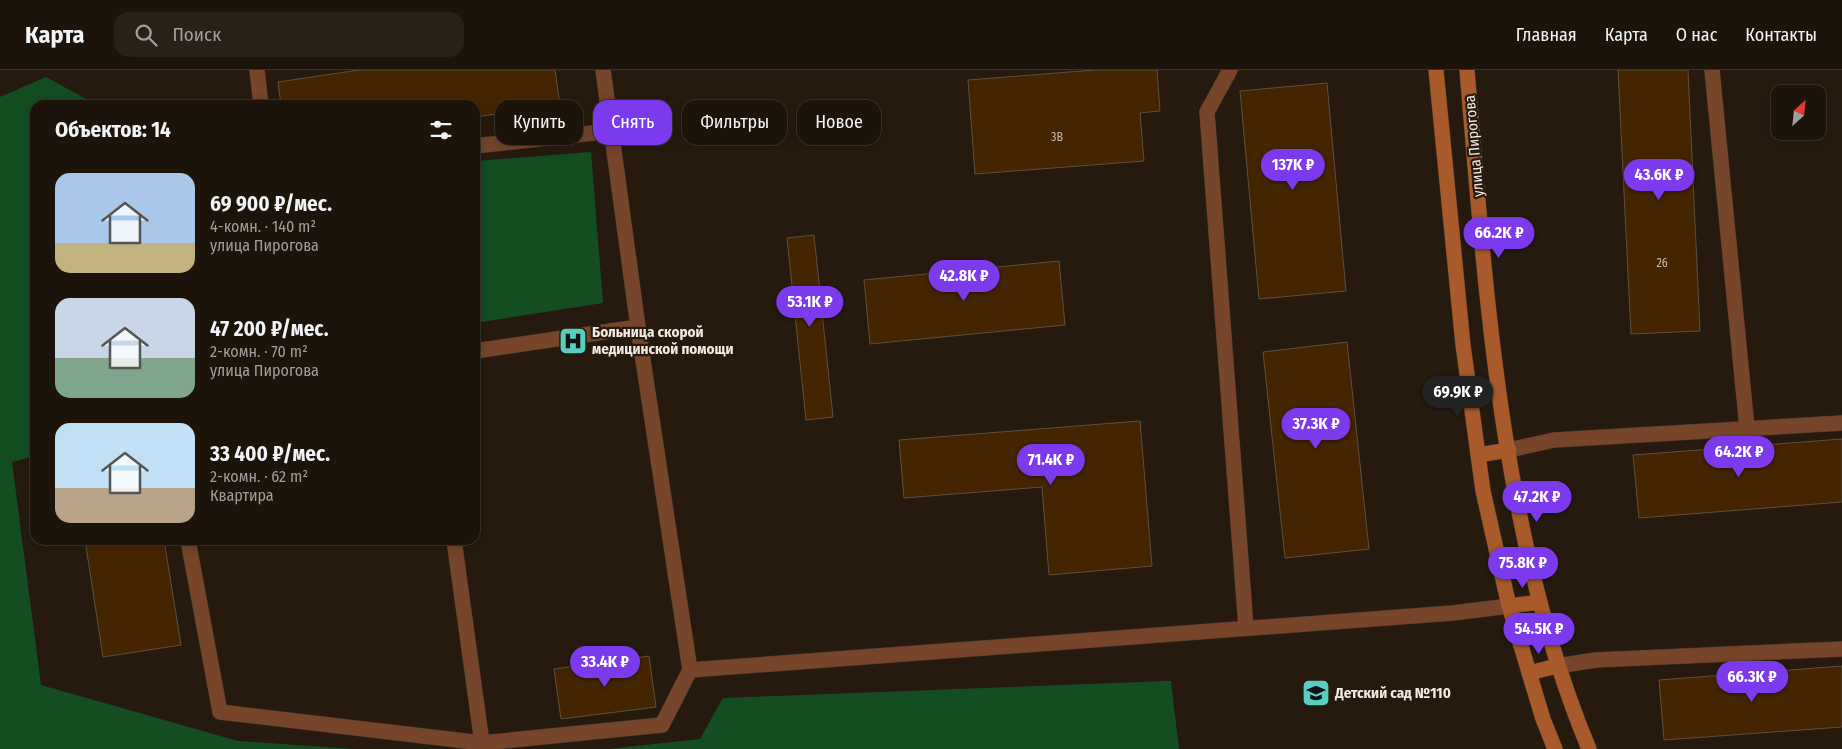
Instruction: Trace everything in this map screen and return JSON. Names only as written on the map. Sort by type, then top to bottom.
[{"type":"main road","name":"улица Пирогова","points":[[1436,70],[1463,345],[1483,490],[1509,606],[1543,719],[1555,749]]},
{"type":"main road","name":"улица Пирогова","points":[[1467,70],[1493,352],[1523,532],[1557,666],[1589,749]]},
{"type":"main road","points":[[1478,455],[1509,450]]},
{"type":"main road","points":[[1509,606],[1540,602]]},
{"type":"main road","points":[[1529,673],[1557,666]]},
{"type":"lane","points":[[257,70],[260,100]]},
{"type":"lane","points":[[603,70],[607,100]]},
{"type":"lane","points":[[1236,70],[1230,70],[1208,112],[1246,627]]},
{"type":"lane","points":[[1712,70],[1747,428]]},
{"type":"lane","points":[[480,145],[593,132]]},
{"type":"lane","points":[[189,545],[220,712],[482,743],[662,725],[690,670],[638,327],[613,145]]},
{"type":"lane","points":[[480,350],[638,327]]},
{"type":"lane","points":[[1509,450],[1554,440],[1842,423]]},
{"type":"lane","points":[[455,545],[482,743]]},
{"type":"lane","points":[[690,670],[1453,613],[1509,606]]},
{"type":"lane","points":[[1557,666],[1596,660],[1842,649]]},
{"type":"green space","points":[[46,77],[88,100],[30,100],[30,457],[12,462],[41,685],[238,741],[354,749],[0,749],[0,97]]},
{"type":"green space","points":[[591,152],[603,303],[480,322],[480,161]]},
{"type":"green space","points":[[1171,681],[1179,749],[608,749],[700,739],[723,698]]},
{"type":"building","points":[[359,70],[555,70],[559,100],[495,100],[495,114],[480,116],[480,100],[280,100],[278,82]]},
{"type":"building","points":[[1095,70],[1157,70],[1160,111],[1140,113],[1144,161],[975,174],[968,80]]},
{"type":"building","points":[[1618,70],[1688,70],[1700,331],[1631,334]]},
{"type":"building","points":[[1327,83],[1346,291],[1259,299],[1240,91]]},
{"type":"building","points":[[814,235],[833,417],[806,420],[787,238]]},
{"type":"building","points":[[1059,261],[1065,325],[870,344],[864,280]]},
{"type":"building","points":[[1347,342],[1369,549],[1285,558],[1263,352]]},
{"type":"building","points":[[1140,421],[1152,566],[1049,575],[1042,487],[904,498],[899,440]]},
{"type":"building","points":[[1842,439],[1842,502],[1639,518],[1633,455]]},
{"type":"building","points":[[86,545],[165,545],[181,645],[103,657]]},
{"type":"building","points":[[649,656],[656,707],[561,719],[554,669]]},
{"type":"building","points":[[1842,666],[1842,727],[1664,740],[1659,680]]},
{"type":"place","name":"Больница скорой медицинской помощи","points":[[573,341]]},
{"type":"place","name":"Детский сад №110","points":[[1316,693]]}]
